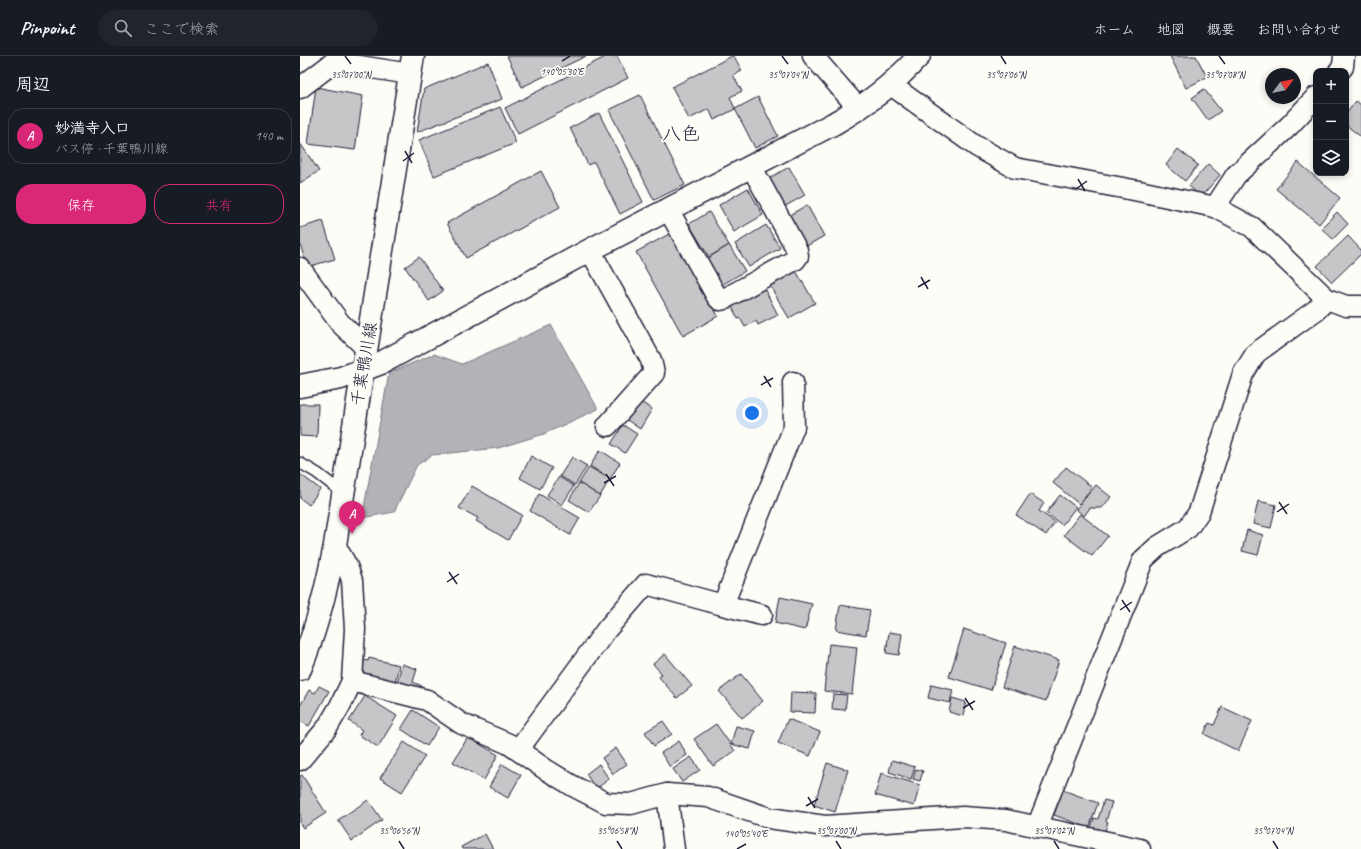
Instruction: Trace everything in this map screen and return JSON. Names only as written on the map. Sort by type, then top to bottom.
[{"type":"street","points":[[813,56],[859,109]]},
{"type":"street","points":[[300,386],[340,378],[362,371],[381,363],[452,326],[590,250],[859,109],[891,85],[919,56]]},
{"type":"street","points":[[1341,68],[1344,56]]},
{"type":"street","points":[[300,88],[334,62],[411,65]]},
{"type":"street","name":"千葉鴨川線","points":[[300,669],[317,623],[327,586],[335,545],[411,65]]},
{"type":"street","points":[[891,85],[976,146],[1015,168],[1140,191],[1215,207],[1252,227],[1327,299],[1346,306],[1361,306]]},
{"type":"street","points":[[1215,207],[1236,175],[1289,126],[1313,100]]},
{"type":"street","points":[[668,209],[717,297],[720,300],[724,299],[795,260],[798,256],[797,250],[751,166]]},
{"type":"street","points":[[590,250],[651,360],[654,373],[607,426]]},
{"type":"street","points":[[300,268],[340,323],[367,349]]},
{"type":"street","points":[[1037,827],[1143,560],[1157,547],[1188,528],[1199,512],[1243,374],[1256,353],[1316,310],[1327,299]]},
{"type":"street","points":[[723,605],[794,427],[793,382]]},
{"type":"street","points":[[300,760],[327,728],[352,681],[355,629],[352,580],[347,566],[335,545]]},
{"type":"street","points":[[518,750],[607,629],[646,584],[762,615]]},
{"type":"street","points":[[352,681],[427,700],[462,724],[509,744],[545,770],[606,803],[631,804],[667,794],[708,796],[769,818],[826,826],[963,817],[1006,820],[1140,849]]},
{"type":"street","points":[[667,794],[674,849]]},
{"type":"lane","points":[[300,463],[317,473],[343,493]]},
{"type":"shaded area","points":[[551,325],[598,409],[544,434],[498,448],[432,455],[417,465],[394,512],[362,518],[389,373],[434,354],[462,364]]},
{"type":"building","points":[[507,56],[586,56],[522,87]]},
{"type":"building","points":[[607,56],[617,56],[628,78],[518,134],[505,108]]},
{"type":"building","points":[[734,56],[742,71],[733,75],[742,91],[730,97],[735,109],[714,120],[709,109],[689,119],[672,87]]},
{"type":"building","points":[[1170,56],[1196,56],[1207,77],[1186,88]]},
{"type":"building","points":[[488,62],[502,99],[417,132],[424,89]]},
{"type":"building","points":[[316,87],[363,96],[355,150],[308,144]]},
{"type":"building","points":[[1204,89],[1221,111],[1208,120],[1192,98]]},
{"type":"building","points":[[640,95],[685,185],[654,200],[609,110]]},
{"type":"building","points":[[758,97],[778,136],[755,148],[735,109]]},
{"type":"building","points":[[1356,101],[1361,105],[1361,137],[1349,127],[1349,110]]},
{"type":"building","points":[[500,107],[516,143],[434,176],[419,140]]},
{"type":"building","points":[[599,113],[643,202],[620,214],[594,162],[588,165],[570,128]]},
{"type":"building","points":[[300,143],[319,171],[300,183]]},
{"type":"building","points":[[1178,149],[1198,165],[1185,181],[1166,165]]},
{"type":"building","points":[[1298,162],[1340,198],[1319,224],[1276,189]]},
{"type":"building","points":[[1208,164],[1220,175],[1201,197],[1189,186]]},
{"type":"building","points":[[789,167],[805,195],[782,208],[766,180]]},
{"type":"building","points":[[541,171],[560,207],[466,258],[447,223]]},
{"type":"building","points":[[748,188],[763,215],[734,232],[719,205]]},
{"type":"building","points":[[807,205],[824,236],[803,248],[786,217]]},
{"type":"building","points":[[709,212],[729,245],[709,257],[689,224]]},
{"type":"building","points":[[1337,212],[1348,224],[1333,239],[1321,228]]},
{"type":"building","points":[[323,221],[335,259],[307,267],[300,244],[300,228]]},
{"type":"building","points":[[766,225],[780,248],[749,267],[735,244]]},
{"type":"building","points":[[671,233],[718,316],[683,336],[636,252]]},
{"type":"building","points":[[1348,236],[1361,250],[1361,254],[1332,282],[1317,266]]},
{"type":"building","points":[[729,245],[745,271],[720,286],[705,260]]},
{"type":"building","points":[[419,257],[443,291],[429,301],[405,267]]},
{"type":"building","points":[[796,271],[815,303],[789,318],[770,286]]},
{"type":"building","points":[[763,286],[778,315],[758,325],[756,321],[745,327],[740,318],[738,319],[730,303]]},
{"type":"building","points":[[639,401],[652,409],[640,429],[627,420]]},
{"type":"building","points":[[300,404],[318,404],[317,437],[300,436]]},
{"type":"building","points":[[623,425],[637,434],[625,453],[611,444]]},
{"type":"building","points":[[600,450],[620,463],[610,479],[590,466]]},
{"type":"building","points":[[531,456],[552,468],[540,489],[520,478]]},
{"type":"building","points":[[572,457],[587,466],[575,485],[560,476]]},
{"type":"building","points":[[589,467],[610,479],[600,496],[579,483]]},
{"type":"building","points":[[1066,467],[1092,487],[1079,504],[1053,483]]},
{"type":"building","points":[[300,474],[320,489],[309,505],[300,498]]},
{"type":"building","points":[[559,477],[574,486],[562,505],[547,495]]},
{"type":"building","points":[[579,483],[600,496],[589,512],[569,500]]},
{"type":"building","points":[[1096,485],[1111,497],[1102,508],[1090,508],[1084,516],[1076,509]]},
{"type":"building","points":[[472,486],[522,515],[508,540],[476,521],[478,518],[459,508]]},
{"type":"building","points":[[539,494],[580,518],[570,535],[530,511]]},
{"type":"building","points":[[1030,494],[1044,503],[1039,511],[1055,522],[1046,535],[1016,515]]},
{"type":"building","points":[[1060,495],[1076,507],[1062,525],[1046,513]]},
{"type":"building","points":[[1258,501],[1276,505],[1271,528],[1253,524]]},
{"type":"building","points":[[1080,514],[1108,536],[1092,556],[1064,535]]},
{"type":"building","points":[[1247,530],[1263,535],[1258,555],[1242,551]]},
{"type":"building","points":[[780,597],[812,604],[805,630],[775,623]]},
{"type":"building","points":[[840,605],[870,610],[866,635],[836,630]]},
{"type":"building","points":[[964,629],[1006,643],[991,690],[949,677]]},
{"type":"building","points":[[889,632],[902,634],[899,655],[886,653]]},
{"type":"building","points":[[829,644],[857,647],[852,694],[824,691]]},
{"type":"building","points":[[1015,646],[1059,660],[1046,701],[1002,687]]},
{"type":"building","points":[[665,654],[692,686],[677,698],[659,677],[662,674],[653,664]]},
{"type":"building","points":[[369,658],[399,665],[394,686],[365,679],[366,674],[357,672],[360,659],[368,661]]},
{"type":"building","points":[[402,664],[417,669],[413,682],[422,686],[419,693],[396,686]]},
{"type":"building","points":[[741,674],[763,701],[742,718],[719,691]]},
{"type":"building","points":[[931,685],[953,690],[950,703],[928,698]]},
{"type":"building","points":[[319,686],[329,691],[309,726],[300,721],[300,706],[309,690],[315,693]]},
{"type":"building","points":[[791,692],[816,693],[815,713],[790,712]]},
{"type":"building","points":[[833,694],[847,695],[845,710],[832,709]]},
{"type":"building","points":[[365,696],[397,716],[378,747],[359,735],[362,730],[349,721]]},
{"type":"building","points":[[952,698],[966,702],[963,716],[949,712]]},
{"type":"building","points":[[1222,707],[1252,721],[1238,751],[1204,734],[1209,723],[1214,725]]},
{"type":"building","points":[[413,710],[439,727],[427,746],[401,729]]},
{"type":"building","points":[[788,719],[820,732],[810,756],[778,743]]},
{"type":"building","points":[[663,721],[672,734],[654,746],[645,732]]},
{"type":"building","points":[[716,724],[735,751],[713,766],[694,739]]},
{"type":"building","points":[[736,726],[755,731],[750,749],[731,744]]},
{"type":"building","points":[[468,737],[498,755],[484,780],[453,762]]},
{"type":"building","points":[[679,741],[687,755],[670,767],[661,753]]},
{"type":"building","points":[[404,742],[425,756],[402,792],[380,778]]},
{"type":"building","points":[[616,748],[627,764],[613,774],[602,758]]},
{"type":"building","points":[[691,757],[700,770],[682,782],[673,769]]},
{"type":"building","points":[[892,760],[915,767],[911,779],[889,772]]},
{"type":"building","points":[[827,763],[848,770],[835,812],[814,805]]},
{"type":"building","points":[[502,764],[521,775],[508,798],[489,787]]},
{"type":"building","points":[[599,764],[609,779],[596,789],[586,774]]},
{"type":"building","points":[[916,769],[923,771],[920,781],[913,779]]},
{"type":"building","points":[[881,773],[920,785],[914,806],[875,795]]},
{"type":"building","points":[[302,775],[326,813],[303,828],[300,823],[300,776]]},
{"type":"building","points":[[1063,790],[1098,803],[1089,828],[1054,815]]},
{"type":"building","points":[[368,800],[382,820],[352,841],[338,820]]},
{"type":"building","points":[[1104,800],[1112,802],[1106,821],[1108,822],[1105,831],[1091,827],[1094,818],[1098,819]]},
{"type":"building","points":[[485,834],[493,849],[462,849],[461,847]]},
{"type":"place","name":"妙満寺入口","points":[[352,534]]},
{"type":"district","name":"八色","points":[[681,134]]}]
